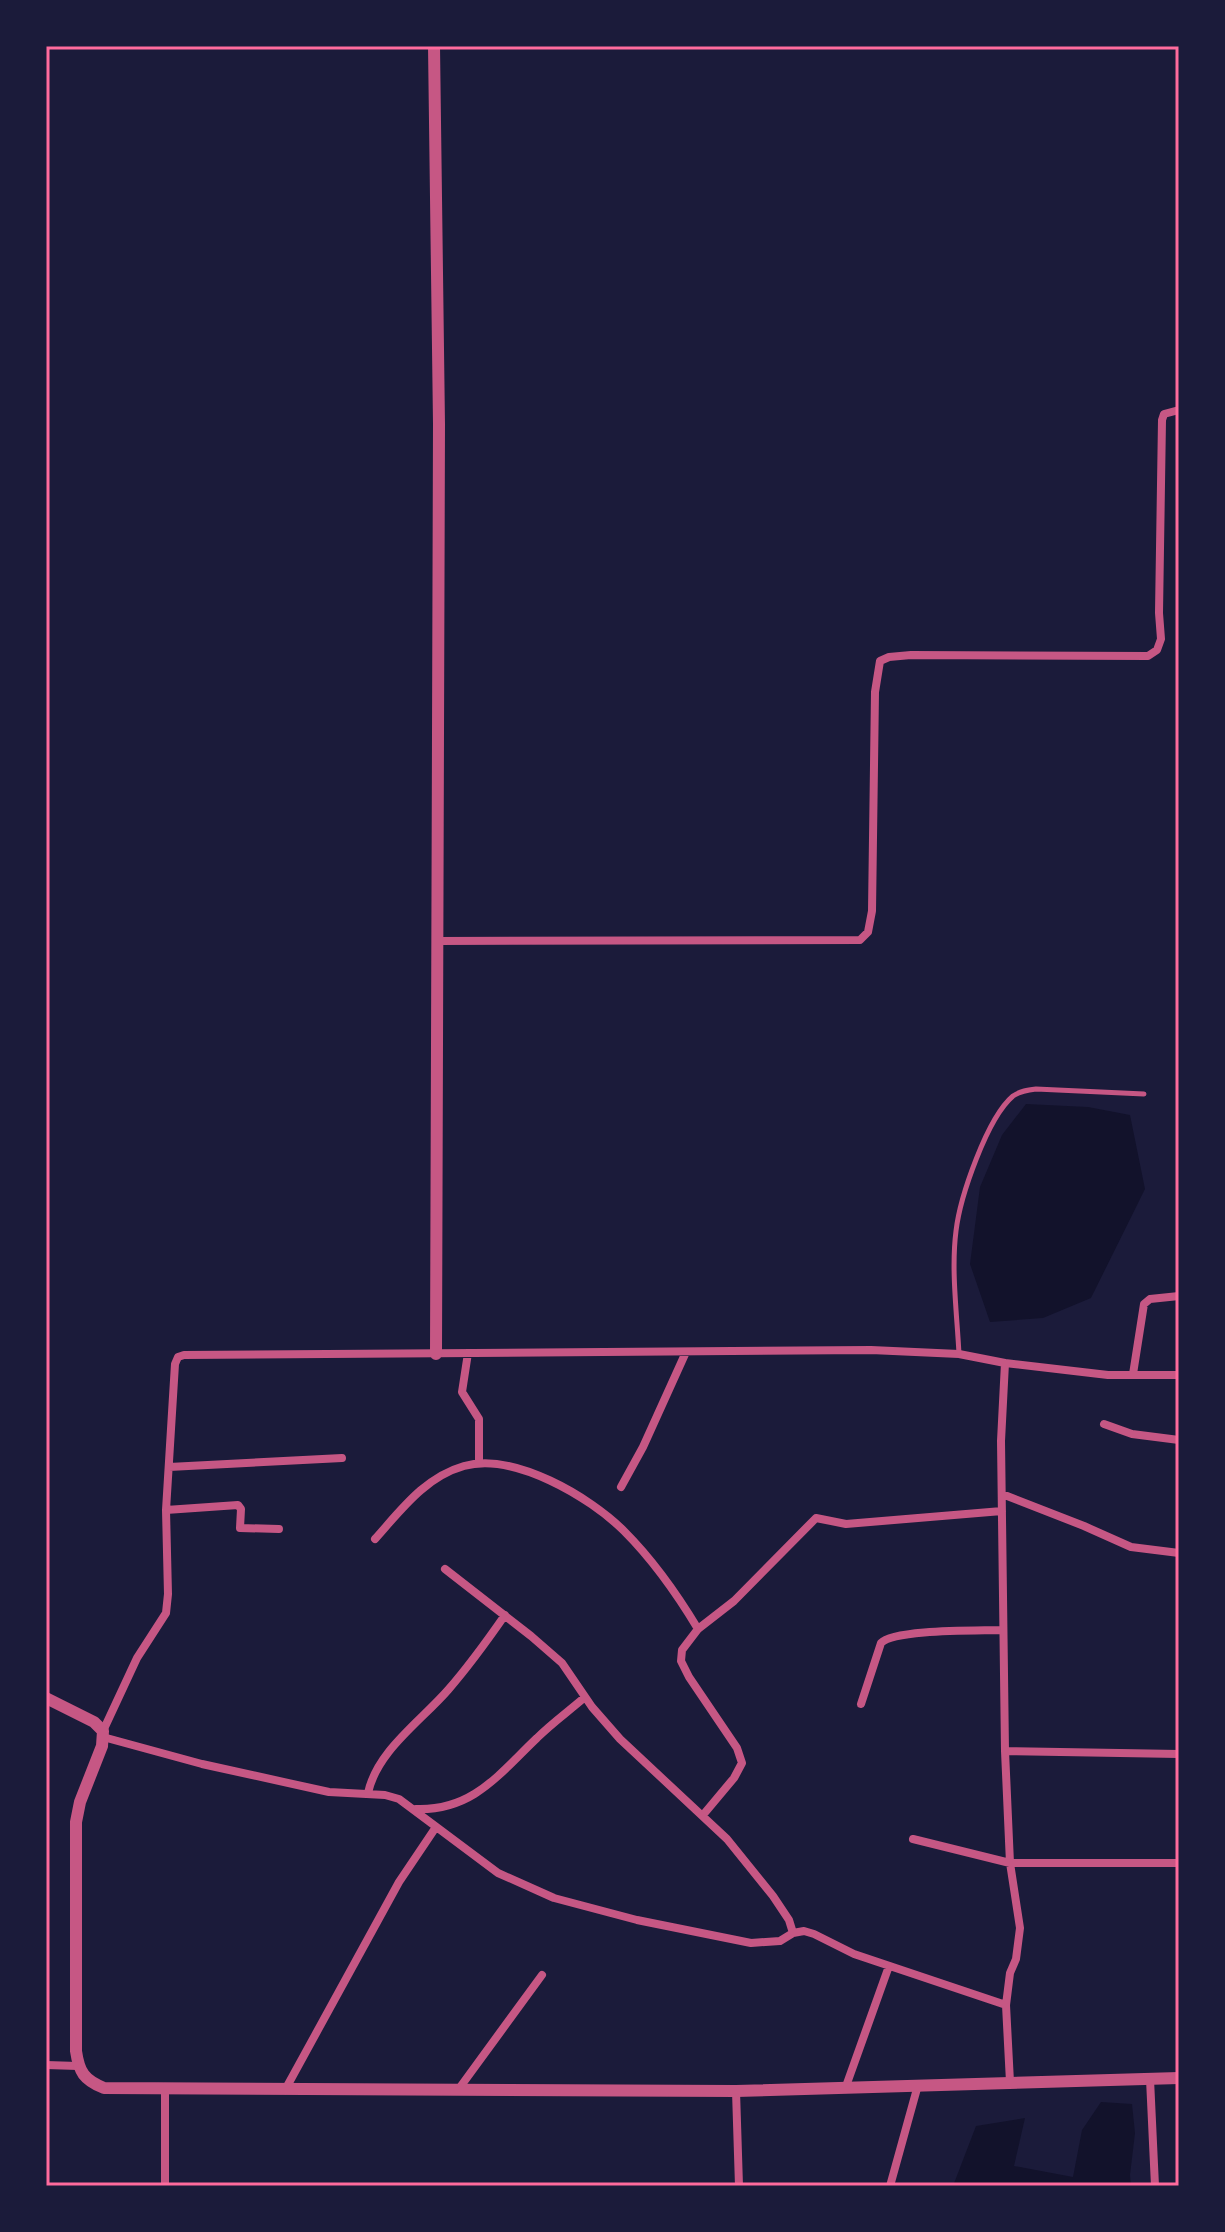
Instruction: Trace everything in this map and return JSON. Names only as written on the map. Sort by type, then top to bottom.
[{"type":"street","points":[[434,46],[439,424],[436,1354]]},
{"type":"street","points":[[437,941],[860,940],[868,932],[872,911],[875,692],[880,661],[911,655],[1148,656],[1157,650],[1161,639],[1162,420],[1164,414],[1179,410]]},
{"type":"street","points":[[1133,1374],[1144,1304],[1150,1299],[1179,1296]]},
{"type":"street","points":[[1179,1375],[1069,1372],[959,1354],[871,1350],[178,1357],[175,1364],[166,1510],[166,1613],[137,1658],[103,1734],[80,1802],[75,1834],[78,1957],[76,2051],[78,2066],[85,2078],[104,2088],[736,2091],[1179,2078]]},
{"type":"street","points":[[621,1487],[643,1447],[686,1352]]},
{"type":"street","points":[[468,1353],[462,1392],[479,1419],[479,1463]]},
{"type":"street","points":[[1005,1363],[1002,1494],[1005,1751],[1010,1863],[1020,1928],[1006,2005],[1010,2082]]},
{"type":"street","points":[[1104,1424],[1132,1434],[1179,1440]]},
{"type":"street","points":[[169,1467],[342,1458]]},
{"type":"street","points":[[375,1539],[412,1496],[438,1477],[479,1463],[497,1463],[519,1469],[554,1483],[623,1530],[676,1592],[698,1629]]},
{"type":"street","points":[[1002,1494],[1131,1547],[1179,1553]]},
{"type":"street","points":[[166,1510],[238,1505],[241,1509],[240,1528],[279,1529]]},
{"type":"street","points":[[703,1815],[734,1778],[742,1763],[737,1748],[707,1707],[681,1661],[682,1650],[698,1629],[734,1601],[816,1518],[846,1524],[1002,1511]]},
{"type":"street","points":[[445,1569],[562,1663],[620,1739],[727,1839],[773,1896],[789,1920],[793,1933]]},
{"type":"street","points":[[368,1793],[370,1781],[382,1760],[459,1677],[505,1615]]},
{"type":"street","points":[[861,1704],[881,1643],[886,1638],[1003,1630]]},
{"type":"street","points":[[415,1809],[448,1807],[473,1796],[496,1779],[540,1734],[585,1697]]},
{"type":"street","points":[[46,1698],[86,1717],[100,1726],[103,1734]]},
{"type":"street","points":[[103,1734],[202,1764],[329,1792],[368,1793],[399,1799],[498,1873],[554,1898],[637,1920],[751,1943],[780,1941],[793,1933],[814,1934],[843,1949],[1006,2005]]},
{"type":"street","points":[[1005,1751],[1179,1754]]},
{"type":"street","points":[[284,2090],[399,1882],[436,1827]]},
{"type":"street","points":[[913,1839],[1010,1863],[1179,1863]]},
{"type":"street","points":[[845,2089],[889,1966]]},
{"type":"street","points":[[458,2091],[542,1975]]},
{"type":"street","points":[[46,2065],[78,2066]]},
{"type":"street","points":[[1150,2079],[1155,2186]]},
{"type":"street","points":[[890,2186],[918,2085]]},
{"type":"street","points":[[165,2090],[165,2186]]},
{"type":"street","points":[[736,2091],[739,2186]]},
{"type":"lane","points":[[959,1354],[956,1231],[969,1179],[990,1130],[1011,1097],[1036,1089],[1144,1094]]},
{"type":"shaded area","points":[[1026,1104],[1088,1107],[1130,1115],[1145,1189],[1091,1298],[1043,1318],[990,1322],[970,1264],[980,1187],[1002,1135]]},
{"type":"shaded area","points":[[1101,2102],[1132,2104],[1135,2133],[1131,2186],[953,2186],[976,2126],[1025,2118],[1014,2166],[1073,2177],[1082,2130]]}]
